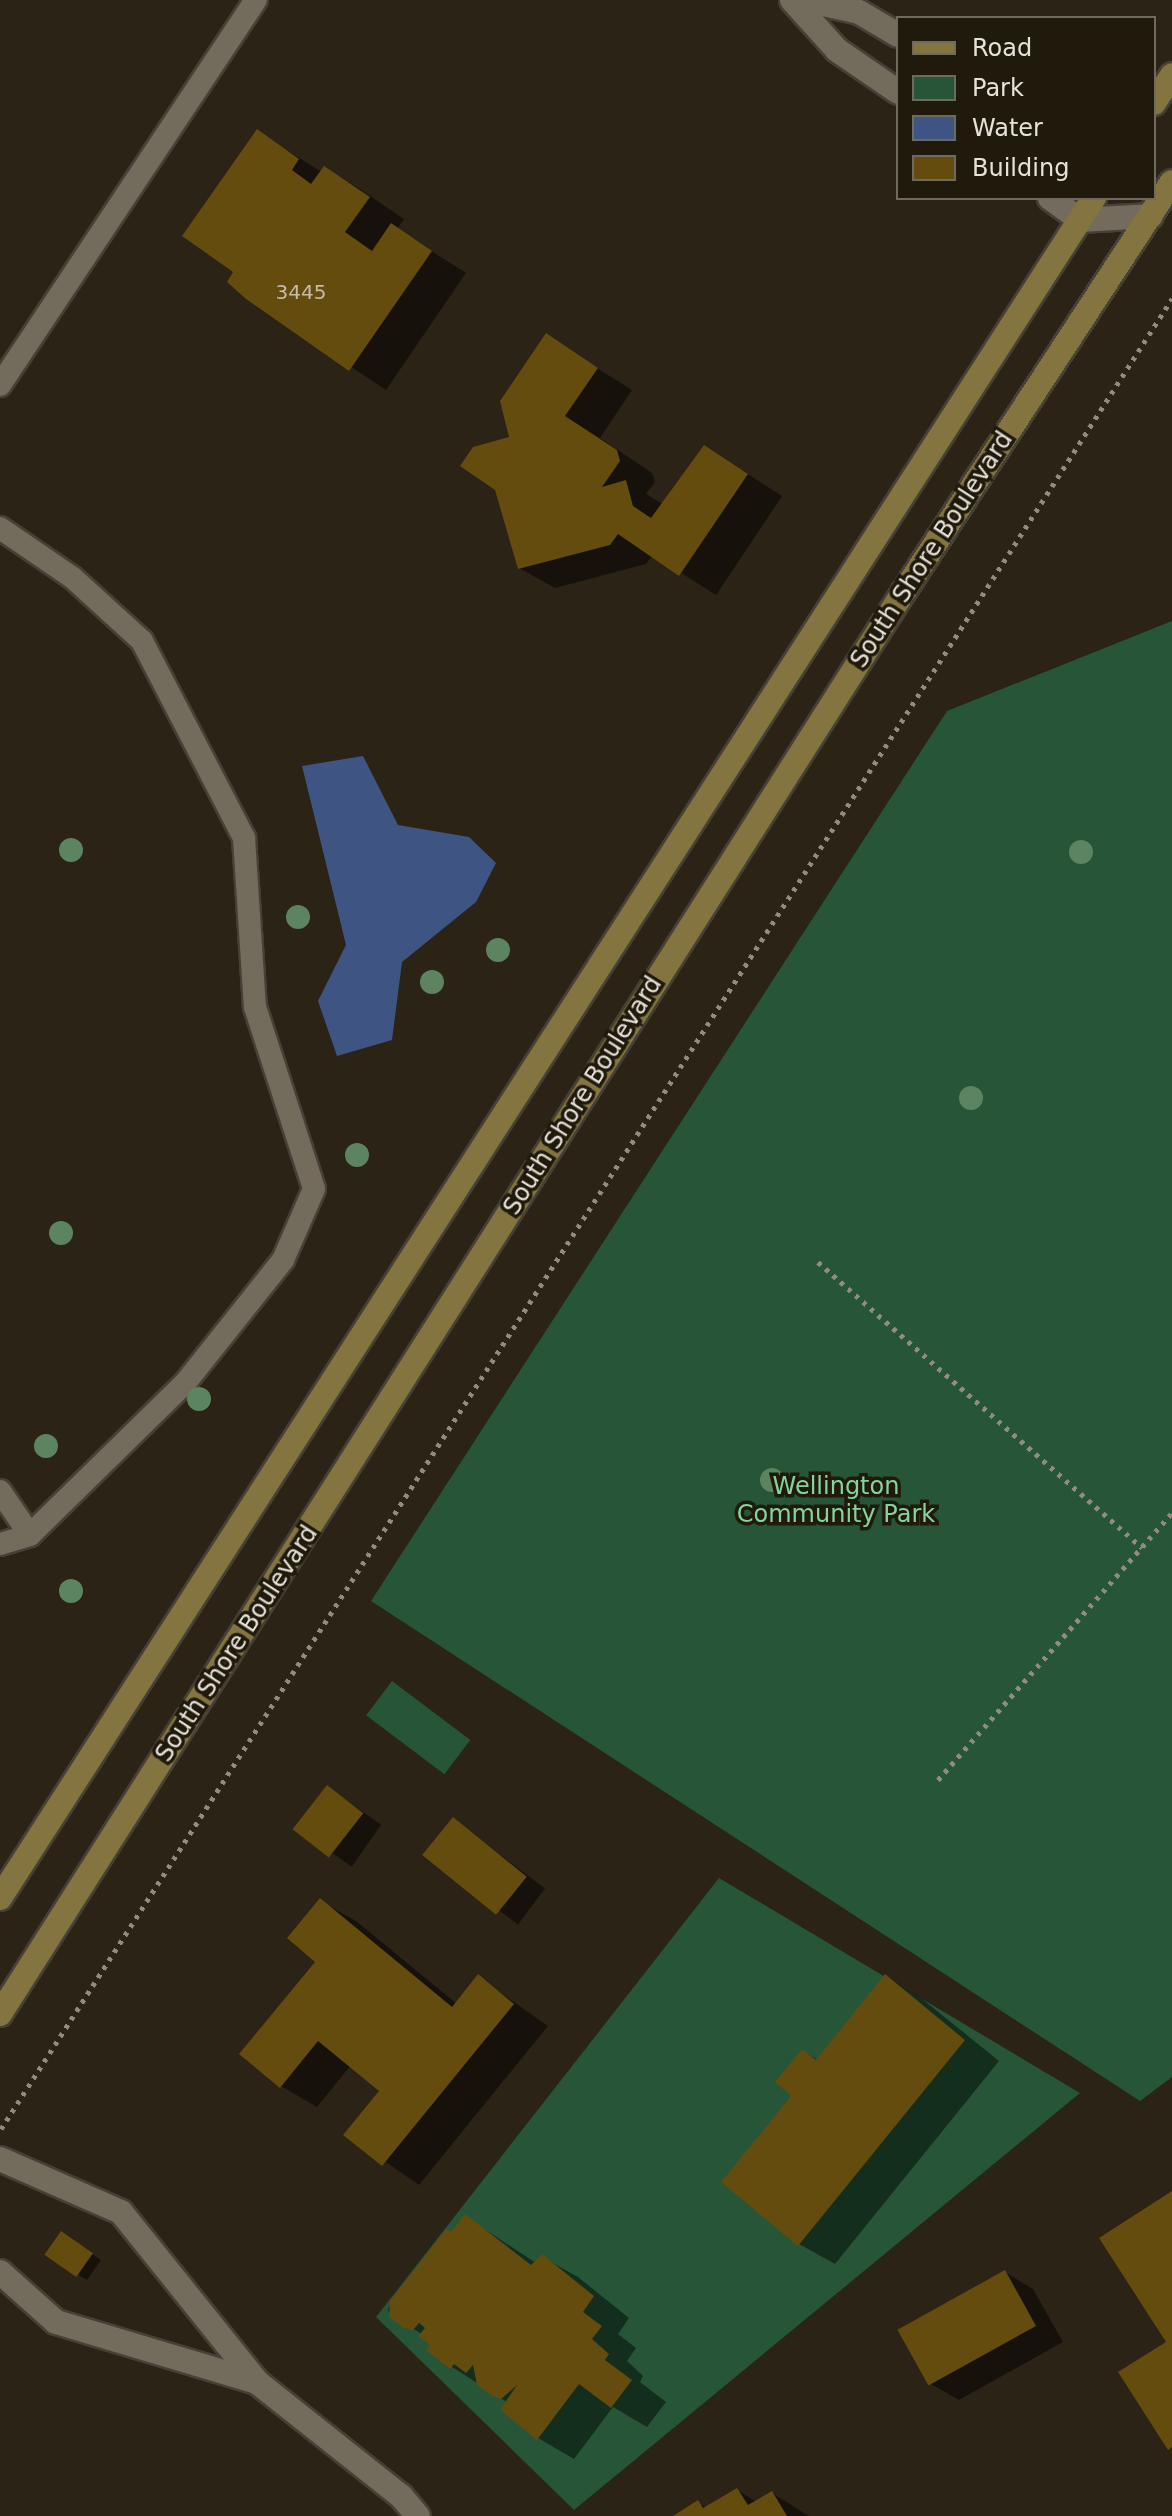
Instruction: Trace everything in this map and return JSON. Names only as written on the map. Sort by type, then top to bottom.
[{"type":"street","points":[[792,0],[837,50],[896,91]]},
{"type":"street","points":[[805,0],[859,12],[896,34]]},
{"type":"street","points":[[1156,100],[1172,75]]},
{"type":"street","name":"South Shore Boulevard","points":[[1156,196],[1172,182]]},
{"type":"street","points":[[1053,200],[1080,220],[1143,207]]},
{"type":"street","points":[[0,1898],[1093,200]]},
{"type":"street","name":"South Shore Boulevard","points":[[0,2014],[882,625],[1143,207]]},
{"type":"street","points":[[0,2159],[121,2212],[257,2382],[401,2496],[418,2516]]},
{"type":"street","points":[[0,2272],[56,2322],[257,2382]]},
{"type":"lane","points":[[0,385],[256,0]]},
{"type":"lane","points":[[0,528],[73,578],[142,641],[244,838],[255,1007],[314,1189],[283,1260],[185,1383],[30,1535],[0,1544]]},
{"type":"lane","points":[[0,1491],[30,1535]]},
{"type":"path","points":[[0,2130],[1172,299]]},
{"type":"path","points":[[818,1262],[1142,1548]]},
{"type":"path","points":[[938,1780],[1172,1513]]},
{"type":"green space","name":"Wellington Community Park","points":[[1172,621],[1172,2077],[1140,2101],[371,1601],[947,711]]},
{"type":"green space","points":[[392,1681],[470,1740],[444,1774],[366,1715]]},
{"type":"green space","points":[[719,1878],[1080,2093],[574,2510],[376,2317]]},
{"type":"water","points":[[363,756],[398,825],[469,837],[496,863],[476,902],[402,962],[392,1040],[337,1056],[318,1001],[346,945],[302,766]]},
{"type":"building","points":[[257,129],[299,159],[292,170],[311,184],[324,166],[370,197],[345,232],[372,251],[391,223],[432,251],[349,371],[246,299],[227,282],[233,272],[182,236]]},
{"type":"building","points":[[546,333],[598,368],[565,416],[617,450],[620,461],[602,487],[626,480],[633,506],[651,518],[704,445],[748,474],[679,576],[618,534],[610,545],[518,569],[495,490],[460,466],[473,447],[509,437],[500,401]]},
{"type":"building","points":[[327,1785],[363,1813],[329,1857],[293,1829]]},
{"type":"building","points":[[453,1817],[527,1877],[496,1915],[422,1855]]},
{"type":"building","points":[[320,1898],[452,2007],[478,1974],[514,2004],[382,2166],[343,2135],[379,2091],[318,2041],[280,2088],[239,2054],[315,1962],[287,1938]]},
{"type":"building","points":[[885,1974],[965,2040],[798,2246],[721,2182],[791,2096],[775,2082],[802,2049],[816,2060]]},
{"type":"building","points":[[1172,2191],[1172,2447],[1168,2450],[1118,2372],[1166,2342],[1099,2238]]},
{"type":"building","points":[[465,2214],[531,2265],[542,2254],[594,2296],[583,2312],[602,2326],[592,2339],[609,2354],[605,2360],[632,2380],[611,2408],[579,2384],[537,2440],[500,2410],[517,2385],[501,2399],[492,2396],[477,2385],[473,2365],[466,2373],[454,2364],[450,2369],[426,2350],[430,2345],[418,2336],[425,2328],[419,2323],[413,2330],[404,2328],[389,2317],[390,2301],[446,2229],[451,2232]]},
{"type":"building","points":[[61,2231],[93,2253],[76,2277],[44,2255]]},
{"type":"building","points":[[1005,2270],[1036,2326],[928,2386],[897,2330]]},
{"type":"building","points":[[737,2488],[748,2505],[772,2491],[787,2516],[673,2516],[698,2500],[703,2508]]}]
